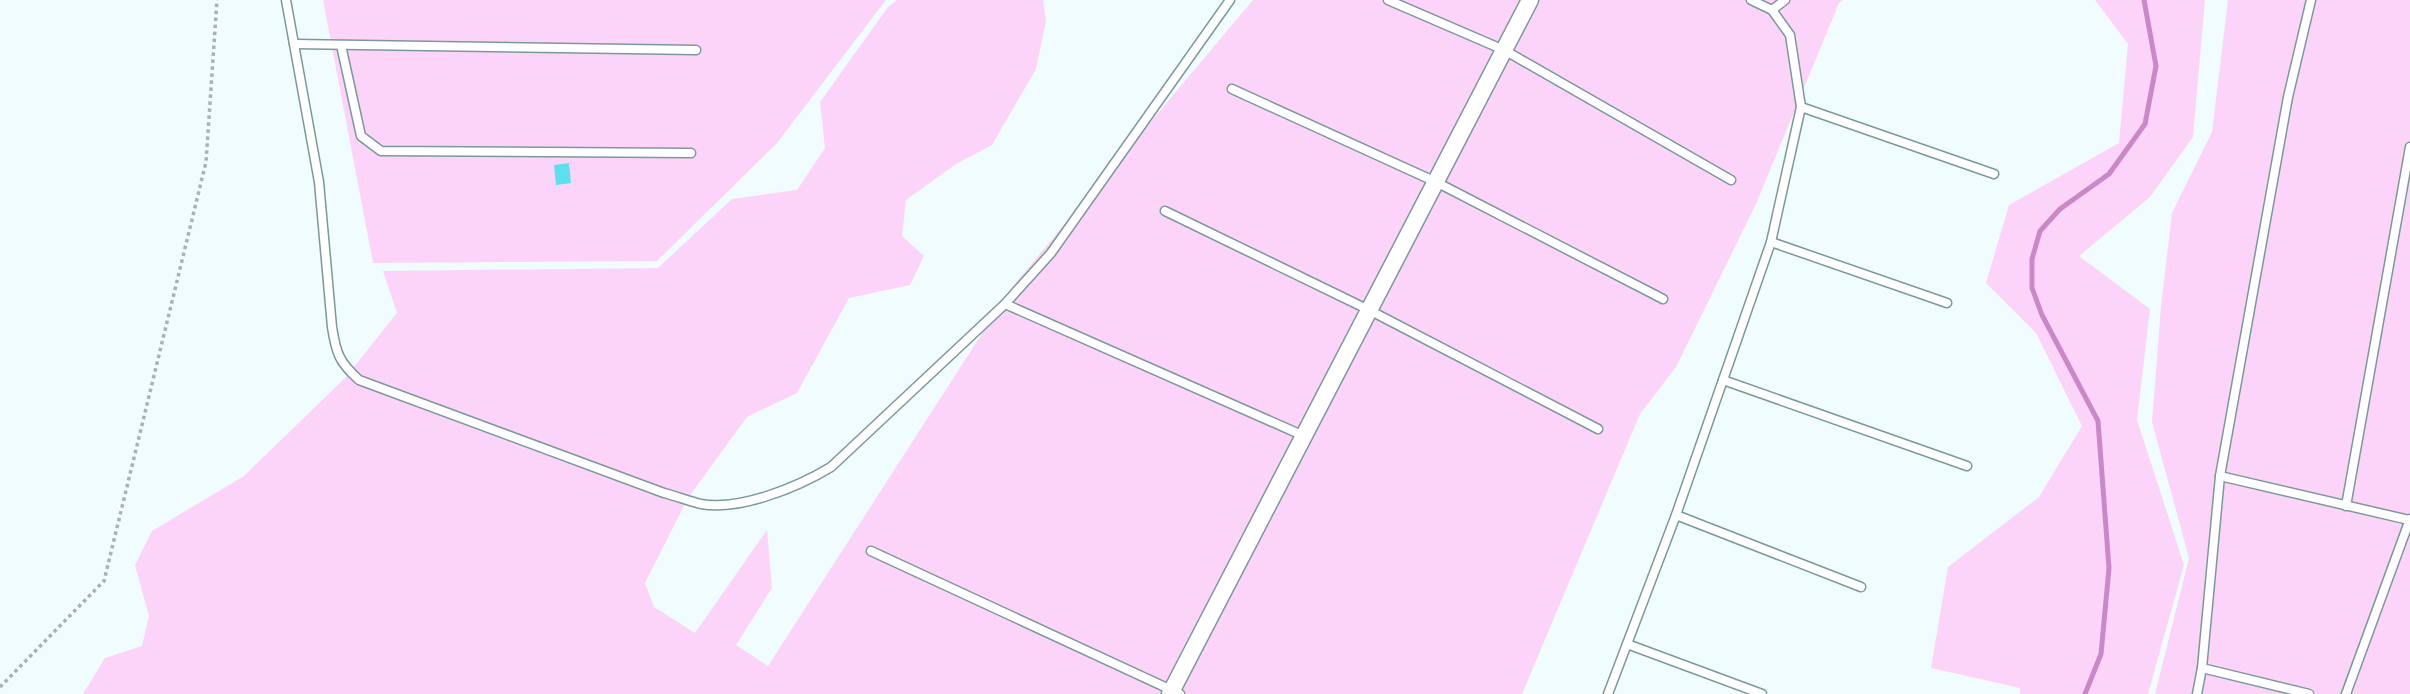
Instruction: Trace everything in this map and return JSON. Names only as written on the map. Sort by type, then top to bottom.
[{"type":"street","points":[[1174,693],[1530,0]]},
{"type":"lane","points":[[286,0],[319,182],[335,351],[344,366],[359,380],[664,493],[703,504],[736,502],[770,495],[804,483],[831,467],[1005,304],[1051,253],[1230,0]]},
{"type":"lane","points":[[1388,0],[1504,50],[1731,180]]},
{"type":"lane","points":[[1608,694],[1676,515],[1771,242],[1801,107],[1790,35],[1772,10],[1751,0]]},
{"type":"lane","points":[[1772,10],[1785,0]]},
{"type":"lane","points":[[2197,694],[2202,668],[2220,476],[2288,97],[2311,0]]},
{"type":"lane","points":[[294,44],[696,50]]},
{"type":"lane","points":[[341,45],[361,136],[381,151],[691,153]]},
{"type":"lane","points":[[1232,89],[1436,181],[1663,299]]},
{"type":"lane","points":[[1801,107],[1994,174]]},
{"type":"lane","points":[[2346,506],[2410,146]]},
{"type":"lane","points":[[1165,211],[1370,310],[1598,429]]},
{"type":"lane","points":[[1771,242],[1947,303]]},
{"type":"lane","points":[[1005,304],[1304,436]]},
{"type":"lane","points":[[1723,380],[1967,466]]},
{"type":"lane","points":[[2220,476],[2410,519],[2346,694]]},
{"type":"lane","points":[[1676,515],[1861,587]]},
{"type":"lane","points":[[872,551],[1174,693]]},
{"type":"lane","points":[[1627,644],[1762,694]]},
{"type":"lane","points":[[2202,668],[2309,694]]},
{"type":"path","points":[[0,687],[104,581],[206,162],[217,0]]},
{"type":"shaded area","points":[[323,0],[886,0],[777,143],[657,261],[373,263]]},
{"type":"shaded area","points":[[897,0],[1043,0],[1046,21],[1036,69],[992,145],[956,164],[906,200],[902,236],[924,256],[910,285],[849,298],[797,393],[747,417],[688,498],[645,583],[654,607],[695,633],[767,530],[772,588],[736,645],[768,666],[1012,287],[1253,0],[1843,0],[1839,3],[1756,204],[1676,367],[1640,414],[1522,694],[83,694],[105,658],[142,646],[149,616],[135,565],[152,531],[244,476],[345,378],[397,313],[383,271],[658,268],[732,199],[797,190],[825,148],[820,102],[888,7]]},
{"type":"shaded area","points":[[2095,0],[2205,0],[2193,137],[2150,197],[2079,256],[2150,309],[2137,420],[2184,565],[2148,694],[2020,694],[2020,688],[1931,668],[1948,567],[2039,497],[2082,426],[2036,333],[1986,283],[2009,205],[2119,143],[2128,44]]},
{"type":"shaded area","points":[[2228,0],[2410,0],[2410,694],[2155,694],[2189,558],[2152,422],[2161,306],[2172,213],[2212,132]]},
{"type":"building","points":[[569,163],[571,183],[556,185],[554,165]]},
{"type":"waterway","points":[[2085,694],[2101,654],[2109,568],[2098,421],[2042,315],[2032,288],[2032,259],[2040,231],[2060,209],[2109,174],[2145,124],[2156,66],[2144,0]]}]
